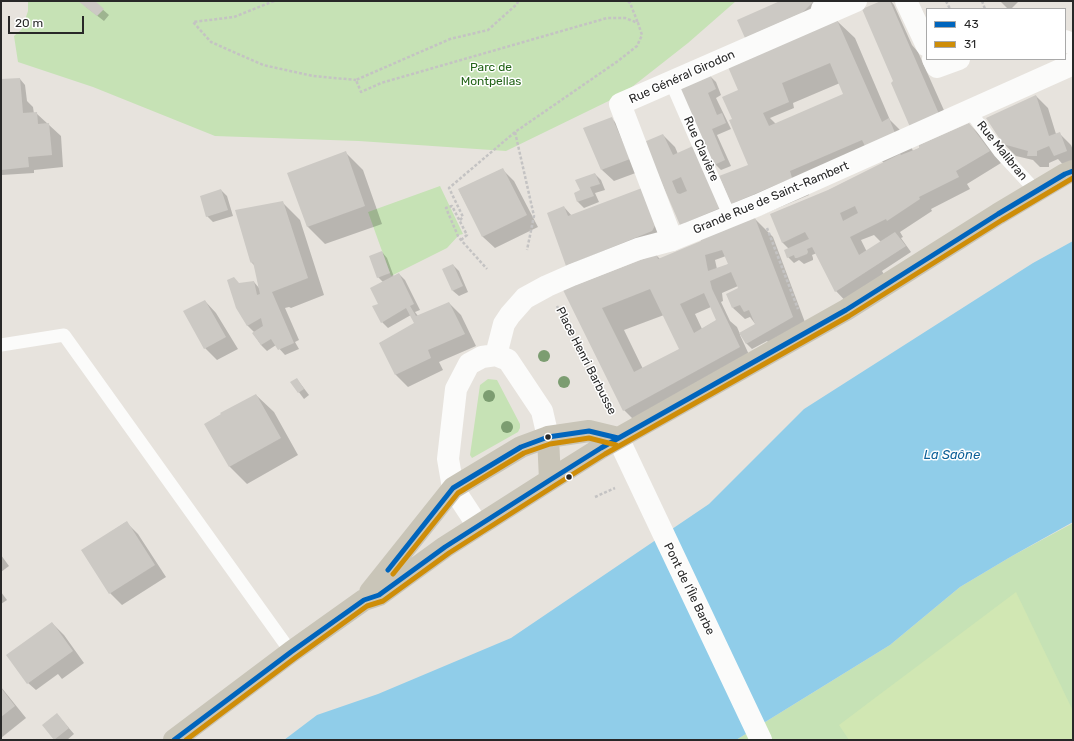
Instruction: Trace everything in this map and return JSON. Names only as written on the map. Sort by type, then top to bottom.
[{"type":"main road","points":[[174,740],[291,652],[364,600],[378,595],[445,547],[550,480],[622,436],[846,310],[998,214],[1073,171]]},
{"type":"main road","points":[[364,600],[436,507],[453,488],[521,447],[548,437],[589,431],[622,436]]},
{"type":"main road","points":[[548,437],[550,480]]},
{"type":"street","name":"Rue Général Girodon","points":[[672,240],[620,104],[671,82],[819,9],[856,1]]},
{"type":"street","points":[[906,1],[926,44]]},
{"type":"street","points":[[934,60],[937,67],[956,60]]},
{"type":"street","name":"Grande Rue de Saint-Rambert","points":[[496,355],[504,324],[510,315],[525,298],[547,286],[572,274],[638,249],[672,240],[730,217],[863,159],[1073,64]]},
{"type":"street","points":[[478,526],[453,488],[448,459],[456,389],[469,364],[482,357],[496,355],[508,360],[542,411],[548,437]]},
{"type":"street","name":"Pont de l'Île Barbe","points":[[622,436],[637,478],[652,512],[761,740]]},
{"type":"lane","name":"Rue Clavière","points":[[671,82],[730,217]]},
{"type":"lane","name":"Rue Malibran","points":[[969,110],[999,151],[1036,191]]},
{"type":"lane","points":[[1,345],[64,335],[291,652]]},
{"type":"path","points":[[274,1],[234,17],[193,22],[211,42],[263,65],[313,76],[356,80],[450,39],[488,30],[517,4],[518,1]]},
{"type":"path","points":[[460,220],[463,217],[449,188],[515,132],[637,46],[642,35],[628,1]]},
{"type":"path","points":[[356,80],[361,92],[382,83],[607,18],[625,18],[638,23]]},
{"type":"path","points":[[515,132],[534,216],[527,250]]},
{"type":"path","points":[[758,205],[800,316],[786,325],[795,340]]},
{"type":"path","points":[[460,240],[467,236],[452,206],[446,208],[460,240],[487,269]]},
{"type":"path","name":"Place Henri Barbusse","points":[[547,286],[622,436]]},
{"type":"green space","name":"Parc de Montpellas","points":[[28,1],[736,1],[688,43],[623,94],[506,151],[359,141],[215,136],[93,87],[18,62],[14,36],[22,29],[28,11]]},
{"type":"green space","points":[[440,186],[463,234],[459,235],[447,248],[391,276],[368,212]]},
{"type":"green space","points":[[488,379],[497,380],[520,424],[520,428],[518,432],[472,458],[470,455],[480,385]]},
{"type":"green space","points":[[1073,523],[1073,740],[736,740],[890,645],[960,587],[1012,556]]},
{"type":"green space","points":[[1016,592],[1073,711],[1073,740],[849,740],[839,725]]},
{"type":"water","name":"La Saône","points":[[1073,241],[1073,522],[960,587],[890,645],[736,740],[284,740],[317,715],[378,694],[511,638],[709,504],[804,409],[1033,263]]},
{"type":"building","points":[[78,1],[95,1],[104,9],[97,16]]},
{"type":"building","points":[[780,1],[814,1],[802,13],[745,38],[737,20]]},
{"type":"building","points":[[881,1],[890,1],[939,114],[910,127],[891,83],[893,81],[862,9]]},
{"type":"building","points":[[837,20],[882,122],[889,118],[895,133],[865,146],[862,140],[790,171],[792,178],[731,204],[719,176],[748,165],[729,120],[732,119],[722,97],[738,90],[728,67]],"holes":[[[830,63],[843,94],[769,126],[763,113],[789,102],[782,83]]]},
{"type":"building","points":[[710,75],[716,89],[708,93],[717,115],[722,113],[726,123],[712,129],[725,160],[714,165],[679,87]]},
{"type":"building","points":[[20,78],[23,113],[37,112],[38,124],[49,123],[52,155],[28,157],[29,167],[1,170],[1,79]]},
{"type":"building","points":[[1036,95],[1049,136],[1060,132],[1067,151],[1054,156],[1049,146],[1037,151],[1037,156],[1027,156],[1028,151],[1003,144],[986,118]]},
{"type":"building","points":[[612,117],[630,159],[601,170],[583,128]]},
{"type":"building","points":[[969,123],[990,151],[956,171],[959,177],[919,197],[920,199],[887,221],[886,219],[850,237],[859,255],[895,232],[906,246],[835,292],[812,247],[807,249],[807,254],[797,258],[795,258],[794,255],[787,258],[784,250],[809,239],[805,232],[782,243],[770,214],[828,190],[900,154],[901,155],[919,148],[919,145]],"holes":[[[855,206],[858,213],[843,221],[840,213]]]},
{"type":"building","points":[[663,134],[673,155],[693,146],[720,208],[680,225],[644,142]],"holes":[[[681,177],[687,191],[680,194],[677,193],[672,181]]]},
{"type":"building","points":[[346,151],[365,206],[307,227],[287,173]]},
{"type":"building","points":[[503,168],[527,215],[482,237],[458,189]]},
{"type":"building","points":[[595,173],[600,184],[590,187],[594,196],[577,202],[574,193],[580,190],[575,180]]},
{"type":"building","points":[[642,188],[657,222],[652,231],[566,266],[547,213],[564,206],[568,216]]},
{"type":"building","points":[[221,189],[228,210],[206,217],[200,196]]},
{"type":"building","points":[[283,201],[308,278],[272,292],[294,343],[278,350],[271,339],[261,345],[252,333],[263,326],[261,318],[247,326],[236,308],[227,280],[234,277],[239,283],[254,281],[257,295],[260,294],[253,262],[251,263],[250,261],[235,210]]},
{"type":"building","points":[[755,218],[793,317],[746,344],[739,333],[755,324],[749,310],[744,312],[740,305],[732,308],[726,294],[738,288],[731,272],[710,281],[712,289],[740,347],[623,411],[563,290],[656,254],[658,259],[701,241],[700,238]],"holes":[[[722,250],[728,264],[708,271],[705,255]],[[650,289],[679,349],[634,372],[602,308]],[[704,293],[716,320],[694,333],[680,304]]]},
{"type":"building","points":[[382,251],[390,273],[377,278],[369,256]]},
{"type":"building","points":[[453,264],[463,286],[452,291],[442,269]]},
{"type":"building","points":[[399,273],[414,304],[410,306],[416,316],[449,302],[465,334],[428,350],[431,358],[395,375],[379,343],[414,323],[406,308],[381,323],[372,306],[378,304],[370,288]]},
{"type":"building","points":[[205,300],[226,337],[204,349],[183,311]]},
{"type":"building","points":[[297,378],[304,389],[298,393],[290,382]]},
{"type":"building","points":[[256,394],[281,438],[229,467],[204,424],[221,414],[220,413]]},
{"type":"building","points":[[127,521],[155,565],[109,594],[81,550]]},
{"type":"building","points":[[52,622],[73,651],[27,684],[6,655]]},
{"type":"building","points":[[1,688],[15,706],[1,717]]},
{"type":"building","points":[[57,713],[69,728],[54,740],[42,725]]},
{"type":"transit line","name":"43","points":[[174,740],[291,652],[364,600],[379,595],[445,547],[550,480],[601,448],[846,310],[998,214],[1065,174],[1073,171]]},
{"type":"transit line","name":"31","points":[[186,740],[367,606],[383,601],[449,553],[554,486],[605,454],[849,316],[1002,220],[1073,178]]},
{"type":"transit line","name":"43","points":[[388,570],[453,488],[521,447],[548,437],[589,431],[618,438]]},
{"type":"transit line","name":"31","points":[[393,574],[458,493],[524,453],[550,444],[589,438],[616,445]]}]
